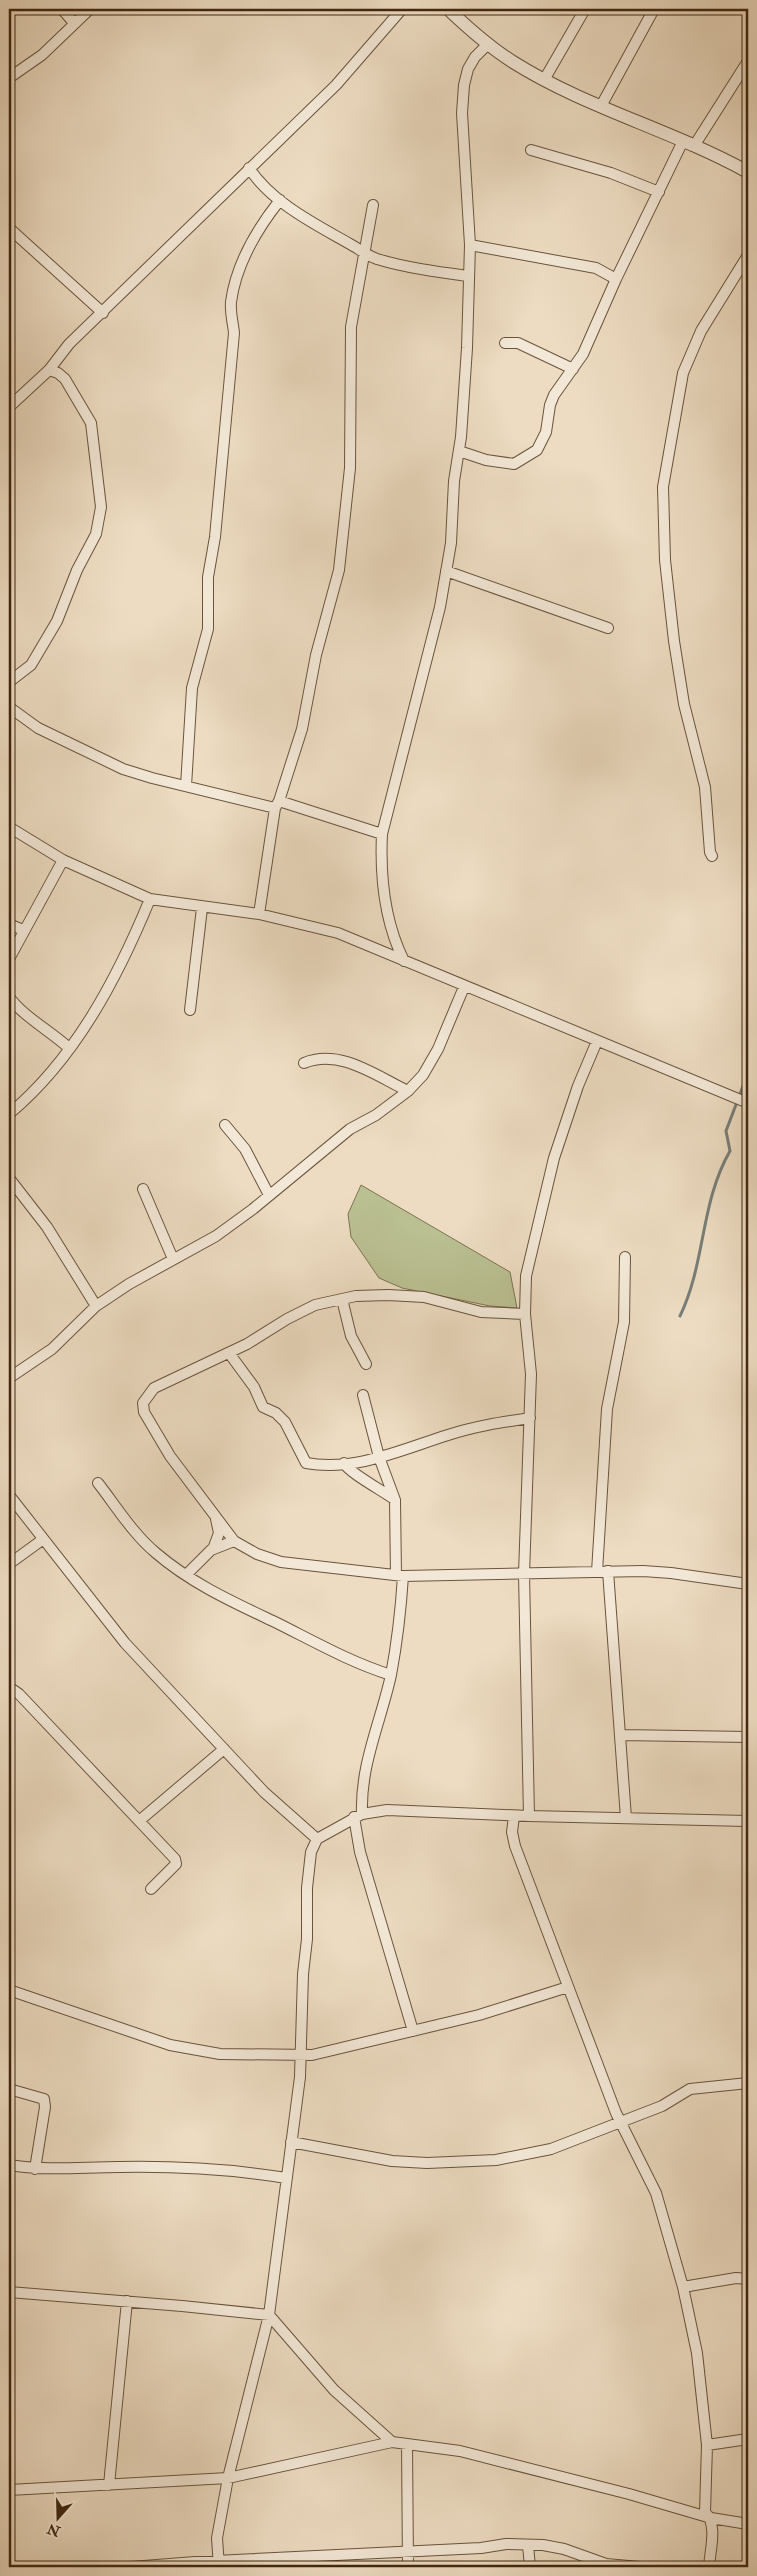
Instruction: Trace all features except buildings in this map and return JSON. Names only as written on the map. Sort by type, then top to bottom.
[{"type":"street","points":[[62,9],[74,23]]},
{"type":"street","points":[[9,78],[42,55],[90,9]]},
{"type":"street","points":[[9,407],[54,371],[60,355],[249,168],[336,85],[402,9]]},
{"type":"street","points":[[448,9],[488,44],[544,80],[600,106],[689,143],[748,172]]},
{"type":"street","points":[[544,80],[585,9]]},
{"type":"street","points":[[600,106],[654,9]]},
{"type":"street","points":[[404,961],[388,923],[381,852],[382,834],[440,607],[451,543],[454,481],[459,451],[467,348],[470,245],[462,113],[464,85],[468,69],[475,57],[488,44]]},
{"type":"street","points":[[459,451],[486,460],[514,464],[525,460],[537,450],[546,432],[550,405],[554,395],[582,354],[659,192],[689,143],[748,61]]},
{"type":"street","points":[[531,150],[611,173],[659,192]]},
{"type":"street","points":[[249,168],[280,200],[321,228],[375,258],[431,271],[468,276]]},
{"type":"street","points":[[186,786],[192,688],[208,629],[208,577],[215,537],[234,333],[231,302],[246,251],[262,222],[280,200]]},
{"type":"street","points":[[259,914],[277,805],[302,729],[316,655],[339,570],[350,468],[351,327],[373,205]]},
{"type":"street","points":[[9,228],[103,313]]},
{"type":"street","points":[[470,245],[596,268],[616,280]]},
{"type":"street","points":[[712,856],[710,852],[705,787],[684,704],[674,641],[665,560],[663,487],[683,373],[701,331],[748,255]]},
{"type":"street","points":[[505,343],[518,343],[573,369]]},
{"type":"street","points":[[9,682],[31,665],[57,621],[77,570],[96,534],[101,507],[91,422],[73,391],[54,371]]},
{"type":"street","points":[[446,571],[608,628]]},
{"type":"street","points":[[9,707],[38,728],[123,769],[186,786],[277,805],[382,834]]},
{"type":"street","points":[[9,827],[62,860],[150,899],[202,908],[259,914],[338,933],[464,987],[748,1103]]},
{"type":"street","points":[[9,959],[62,860]]},
{"type":"street","points":[[9,1114],[58,1065],[99,1006],[131,945],[150,899]]},
{"type":"street","points":[[190,1010],[202,908]]},
{"type":"street","points":[[9,924],[23,930]]},
{"type":"street","points":[[9,1378],[52,1350],[96,1306],[173,1259],[216,1236],[270,1195],[350,1129],[376,1115],[408,1091],[423,1075],[438,1049],[464,987]]},
{"type":"street","points":[[9,996],[26,1016],[47,1028],[69,1048]]},
{"type":"street","points":[[529,1816],[524,1574],[530,1418],[530,1348],[524,1314],[526,1276],[554,1158],[578,1086],[597,1041]]},
{"type":"street","points":[[304,1064],[325,1057],[339,1059],[408,1091]]},
{"type":"street","points":[[225,1125],[245,1149],[270,1195]]},
{"type":"street","points":[[9,1178],[47,1227],[96,1306]]},
{"type":"street","points":[[143,1189],[173,1259]]},
{"type":"street","points":[[625,1257],[624,1322],[607,1409],[603,1572],[620,1735],[626,1818]]},
{"type":"street","points":[[524,1314],[481,1312],[424,1297],[388,1295],[356,1296],[315,1305],[294,1315],[229,1353],[154,1388],[143,1403],[144,1412],[170,1456],[234,1541],[257,1554],[281,1562],[400,1575],[603,1572],[671,1573],[748,1584]]},
{"type":"street","points":[[342,1299],[351,1336],[366,1364]]},
{"type":"street","points":[[229,1353],[254,1387],[263,1407],[276,1413],[285,1422],[306,1464],[344,1463],[379,1457],[420,1446],[448,1435],[495,1423],[530,1418]]},
{"type":"street","points":[[363,1395],[379,1457],[395,1500],[400,1575],[391,1675],[361,1793],[358,1816],[360,1852],[413,2031]]},
{"type":"street","points":[[344,1463],[352,1472],[376,1485],[395,1500]]},
{"type":"street","points":[[98,1483],[154,1552],[186,1575],[246,1610],[360,1665],[391,1675]]},
{"type":"street","points":[[9,1496],[125,1643],[264,1792],[317,1839]]},
{"type":"street","points":[[213,1549],[219,1533],[216,1517]]},
{"type":"street","points":[[9,1564],[42,1540]]},
{"type":"street","points":[[186,1575],[213,1549],[234,1541]]},
{"type":"street","points":[[9,1687],[19,1694],[175,1859],[176,1864],[151,1889]]},
{"type":"street","points":[[620,1735],[748,1737]]},
{"type":"street","points":[[139,1821],[224,1749]]},
{"type":"street","points":[[218,2565],[217,2538],[228,2478],[269,2315],[300,2055],[303,1974],[307,1939],[307,1888],[312,1852],[317,1839],[358,1816],[387,1810],[514,1816],[748,1822]]},
{"type":"street","points":[[514,1816],[512,1832],[515,1846],[568,1988],[622,2123],[656,2193],[682,2286],[697,2353],[707,2445],[705,2512],[711,2518],[709,2567]]},
{"type":"street","points":[[9,1990],[170,2045],[220,2054],[300,2055],[327,2053],[479,2016],[568,1988]]},
{"type":"street","points":[[291,2142],[392,2161],[472,2162],[496,2160],[551,2149],[662,2106],[690,2089],[748,2083]]},
{"type":"street","points":[[9,2088],[44,2099],[45,2107],[35,2169]]},
{"type":"street","points":[[9,2165],[35,2169],[162,2166],[252,2172],[286,2178]]},
{"type":"street","points":[[682,2286],[729,2278],[748,2279]]},
{"type":"street","points":[[9,2292],[269,2315],[334,2390],[392,2442]]},
{"type":"street","points":[[109,2485],[127,2301]]},
{"type":"street","points":[[707,2445],[748,2439]]},
{"type":"street","points":[[9,2490],[228,2478],[392,2442],[460,2451],[629,2494],[711,2518],[748,2524]]},
{"type":"street","points":[[407,2444],[408,2567]]},
{"type":"street","points":[[528,2544],[530,2567]]},
{"type":"street","points":[[131,2567],[195,2562],[218,2565],[528,2544],[564,2549],[589,2560],[606,2564],[640,2567]]},
{"type":"green space","points":[[361,1185],[510,1272],[517,1308],[490,1306],[402,1288],[379,1278],[351,1237],[348,1214]]},
{"type":"waterway","points":[[680,1316],[695,1275],[713,1191],[730,1151],[726,1131],[748,1073]]}]
